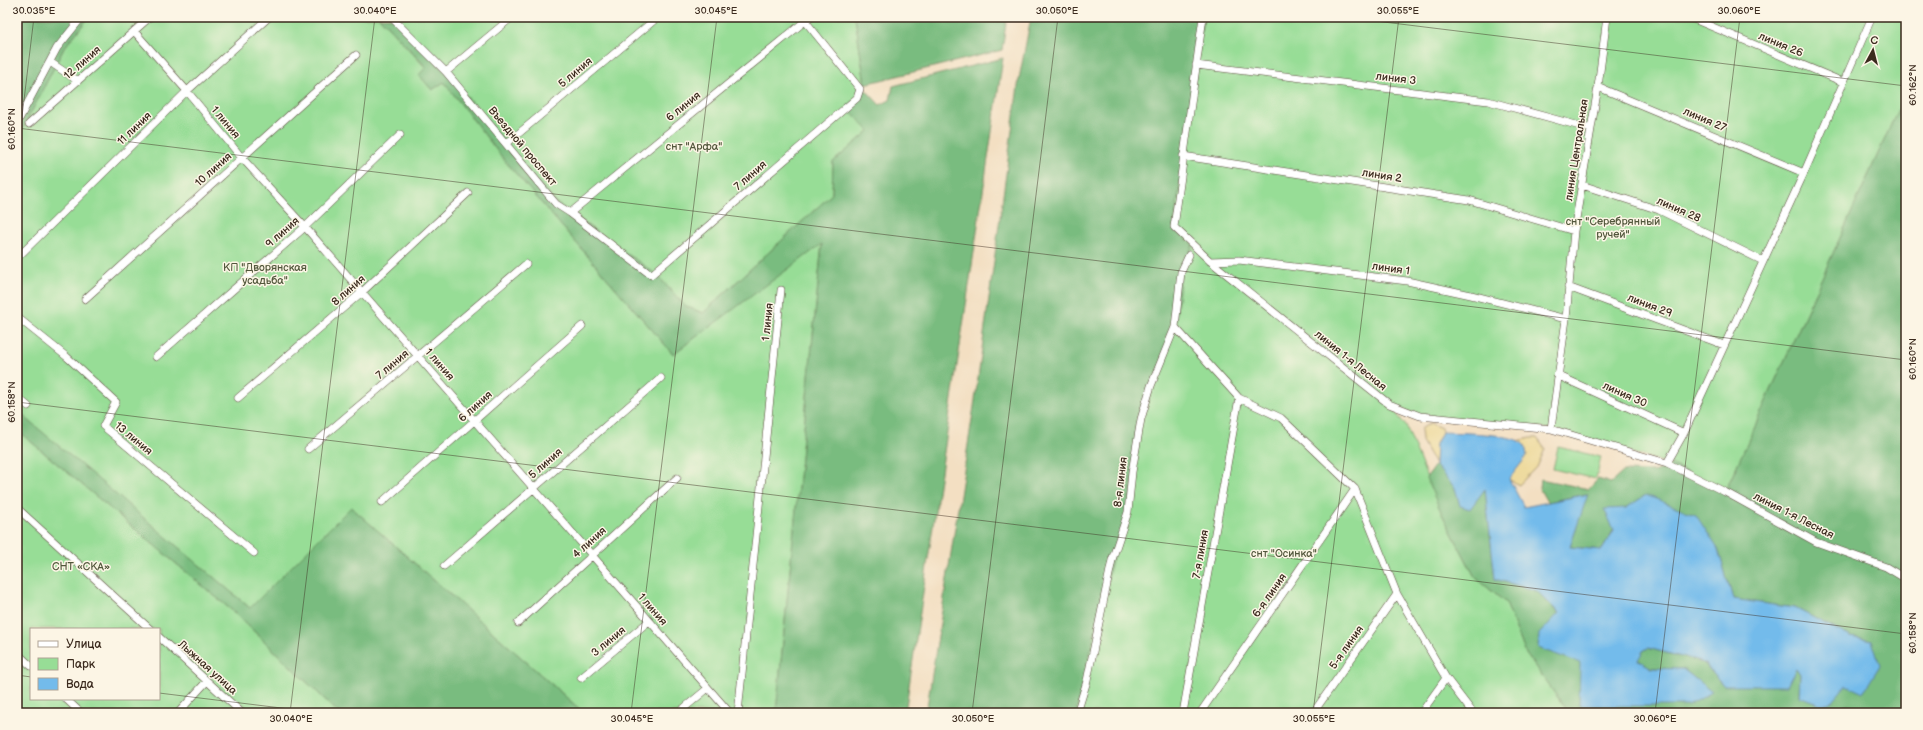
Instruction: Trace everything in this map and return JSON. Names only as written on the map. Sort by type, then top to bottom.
[{"type":"street","points":[[17,123],[57,48],[82,17]]},
{"type":"street","name":"12 линия","points":[[29,124],[150,17]]},
{"type":"street","name":"11 линия","points":[[17,258],[188,91],[269,17]]},
{"type":"street","name":"Въездной проспект","points":[[391,17],[446,72],[556,204],[651,275]]},
{"type":"street","points":[[446,72],[512,17]]},
{"type":"street","name":"5 линия","points":[[506,144],[658,17]]},
{"type":"street","points":[[1183,156],[1203,17]]},
{"type":"street","name":"линия Центральная","points":[[1551,429],[1557,376],[1566,320],[1574,231],[1598,87],[1607,17]]},
{"type":"street","name":"линия 26","points":[[1689,17],[1843,82]]},
{"type":"street","points":[[1670,464],[1804,173],[1872,17]]},
{"type":"street","name":"7 линия","points":[[651,275],[857,98],[860,89],[806,18]]},
{"type":"street","name":"6 линия","points":[[570,213],[806,18]]},
{"type":"street","name":"1 линия","points":[[134,31],[188,91],[242,158],[419,356],[592,554],[707,689],[730,713]]},
{"type":"street","name":"10 линия","points":[[85,299],[356,55]]},
{"type":"street","points":[[50,62],[78,81]]},
{"type":"street","name":"линия 3","points":[[1196,65],[1488,101],[1591,129]]},
{"type":"street","name":"линия 27","points":[[1598,87],[1804,173]]},
{"type":"street","name":"9 линия","points":[[156,357],[305,227],[400,135]]},
{"type":"street","name":"линия 1-я Лесная","points":[[1183,156],[1174,227],[1210,261],[1389,404],[1420,416],[1551,429],[1670,464],[1816,542],[1886,567],[1906,579]]},
{"type":"street","name":"линия 2","points":[[1183,156],[1469,200],[1574,231]]},
{"type":"street","name":"линия 28","points":[[1582,186],[1659,210],[1763,261]]},
{"type":"street","name":"8 линия","points":[[238,398],[362,292],[468,193]]},
{"type":"street","name":"8-я линия","points":[[1077,713],[1087,681],[1112,560],[1128,512],[1132,472],[1141,419],[1151,386],[1175,327],[1181,272],[1188,255]]},
{"type":"street","name":"линия 1","points":[[1210,261],[1239,260],[1407,281],[1471,295],[1566,320]]},
{"type":"street","name":"7 линия","points":[[308,450],[526,264]]},
{"type":"street","name":"линия 29","points":[[1568,287],[1724,345]]},
{"type":"street","name":"1 линия","points":[[738,713],[782,290]]},
{"type":"street","name":"13 линия","points":[[17,317],[67,357],[116,402],[103,426],[254,553]]},
{"type":"street","name":"6 линия","points":[[382,502],[582,326]]},
{"type":"street","points":[[1175,327],[1239,398],[1281,418],[1355,489],[1397,594],[1446,678],[1473,713]]},
{"type":"street","name":"линия 30","points":[[1557,376],[1684,433]]},
{"type":"street","name":"5 линия","points":[[444,566],[661,378]]},
{"type":"street","points":[[17,397],[28,406]]},
{"type":"street","name":"7-я линия","points":[[1183,713],[1239,398]]},
{"type":"street","name":"4 линия","points":[[518,623],[677,478]]},
{"type":"street","name":"6-я линия","points":[[1200,713],[1355,489]]},
{"type":"street","points":[[17,508],[149,628]]},
{"type":"street","name":"5-я линия","points":[[1313,713],[1397,594]]},
{"type":"street","name":"3 линия","points":[[581,678],[649,621]]},
{"type":"street","name":"Лыжная улица","points":[[160,638],[242,713]]},
{"type":"street","points":[[17,653],[30,665]]},
{"type":"street","points":[[1421,713],[1446,678]]},
{"type":"street","points":[[178,713],[207,681]]},
{"type":"street","points":[[678,713],[707,689]]},
{"type":"street","points":[[67,700],[81,713]]},
{"type":"green space","points":[[17,17],[89,17],[64,48],[17,140]]},
{"type":"green space","name":"КП \"Дворянская усадьба\"","points":[[89,17],[379,17],[426,68],[420,75],[432,90],[444,82],[505,161],[673,354],[822,243],[776,713],[584,713],[352,508],[250,608],[20,414],[17,416],[17,140],[64,48]]},
{"type":"green space","points":[[379,17],[391,17],[453,80],[555,202],[657,275],[685,306],[703,313],[832,194],[833,162],[869,131],[847,107],[857,97],[863,87],[880,105],[890,100],[893,86],[1003,58],[905,713],[776,713],[822,244],[673,354],[505,161],[444,82],[432,90],[419,75],[426,67]]},
{"type":"green space","name":"снт \"Арфа\"","points":[[391,17],[855,17],[865,84],[863,87],[869,131],[833,162],[832,194],[703,313],[685,306],[657,275],[555,202]]},
{"type":"green space","points":[[855,17],[1007,17],[1002,50],[865,84]]},
{"type":"green space","points":[[1031,17],[1203,17],[1174,227],[1193,245],[1181,272],[1175,327],[1141,419],[1128,512],[1112,560],[1076,713],[926,713],[975,400],[1019,79]]},
{"type":"green space","name":"снт \"Серебрянный ручей\"","points":[[1203,17],[1906,17],[1906,92],[1725,492],[1673,465],[1551,429],[1420,416],[1389,404],[1406,426],[1442,514],[1475,577],[1506,603],[1526,654],[1569,713],[1076,713],[1136,440],[1181,272],[1193,245],[1174,227]]},
{"type":"green space","points":[[1906,92],[1906,713],[1867,713],[1848,704],[1824,713],[1569,713],[1526,654],[1506,603],[1475,577],[1442,514],[1426,478],[1435,465],[1455,488],[1460,505],[1485,488],[1495,579],[1537,591],[1559,614],[1539,634],[1711,692],[1683,669],[1652,668],[1637,660],[1643,651],[1648,648],[1704,663],[1724,686],[1796,668],[1800,674],[1799,696],[1872,641],[1851,637],[1795,608],[1733,599],[1718,549],[1646,495],[1626,508],[1602,550],[1570,547],[1587,494],[1547,502],[1539,488],[1540,479],[1589,489],[1598,479],[1611,483],[1624,471],[1653,472],[1673,465],[1725,492]]},
{"type":"green space","points":[[20,413],[250,608],[351,507],[584,713],[339,713],[235,613],[17,430],[17,416]]},
{"type":"green space","name":"СНТ «СКА»","points":[[17,430],[235,613],[339,713],[17,713]]},
{"type":"green space","points":[[1558,447],[1601,457],[1596,479],[1553,469]]},
{"type":"green space","points":[[1848,704],[1867,713],[1824,713]]},
{"type":"sand","points":[[1430,423],[1441,428],[1442,432],[1436,444],[1435,465],[1422,441],[1421,429]]},
{"type":"sand","points":[[1537,438],[1545,449],[1538,465],[1519,485],[1508,479],[1527,456],[1525,447],[1518,441]]},
{"type":"water","points":[[1442,432],[1486,434],[1520,441],[1525,446],[1527,456],[1509,479],[1524,507],[1588,494],[1570,547],[1602,550],[1614,530],[1604,509],[1626,508],[1646,495],[1696,515],[1718,549],[1733,599],[1795,608],[1851,637],[1872,641],[1880,665],[1863,693],[1846,685],[1830,704],[1820,704],[1799,696],[1800,674],[1796,668],[1787,686],[1724,686],[1704,663],[1648,648],[1643,651],[1638,660],[1652,668],[1683,669],[1712,692],[1688,706],[1579,706],[1580,663],[1538,648],[1539,634],[1559,613],[1537,591],[1495,579],[1485,489],[1470,509],[1460,506],[1455,488],[1435,465],[1436,444]]},
{"type":"park label","name":"снт \"Осинка\"","points":[[1284,553]]}]
